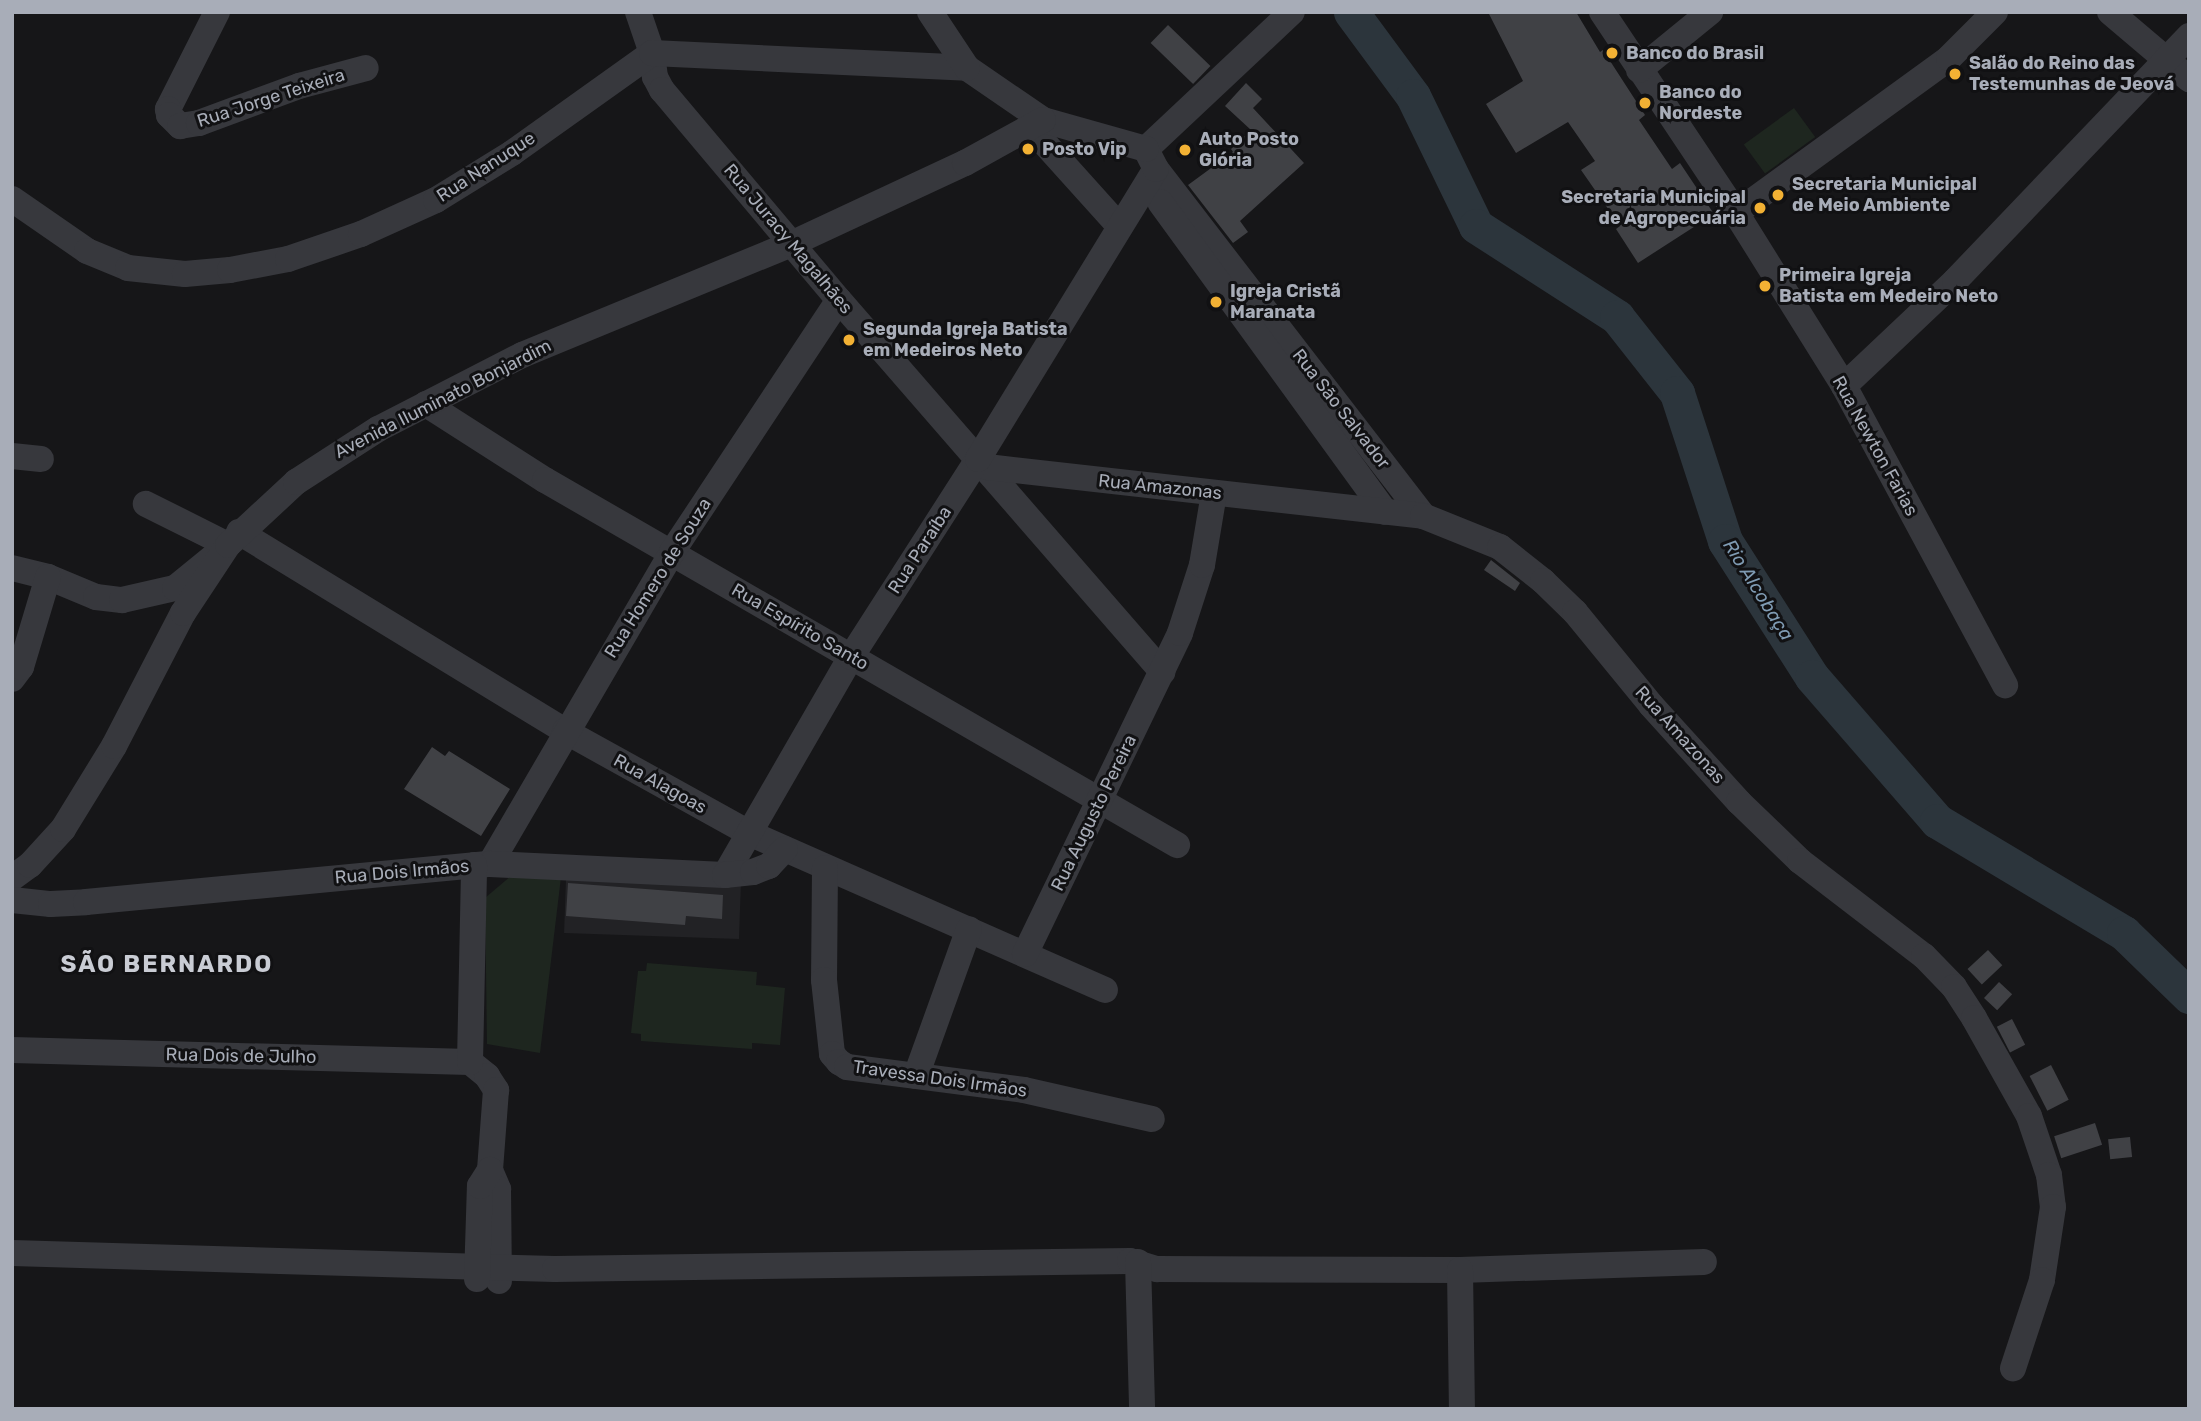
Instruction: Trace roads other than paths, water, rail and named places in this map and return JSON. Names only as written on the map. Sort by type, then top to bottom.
[{"type":"street","name":"Rua Jorge Teixeira","points":[[217,12],[168,108],[169,116],[180,126],[199,123],[288,90],[366,68]]},
{"type":"street","name":"Rua Juracy Magalhães","points":[[638,12],[652,53],[655,77],[662,90],[839,300],[1162,672]]},
{"type":"street","points":[[930,12],[967,68],[1037,124],[1119,226]]},
{"type":"street","name":"Rua Paraíba","points":[[725,875],[851,657],[982,463],[1119,226],[1149,167],[1222,80],[1292,12]]},
{"type":"street","name":"Rua Newton Farias","points":[[1602,12],[1736,213],[1844,386],[2005,685]]},
{"type":"street","points":[[1639,70],[1710,12]]},
{"type":"street","points":[[1736,213],[1950,58],[1995,12]]},
{"type":"street","points":[[2110,12],[2189,79]]},
{"type":"street","points":[[1844,386],[1955,281],[2189,36]]},
{"type":"street","points":[[652,53],[967,68]]},
{"type":"street","name":"Rua Nanuque","points":[[12,199],[87,251],[128,268],[185,274],[230,270],[288,259],[361,234],[436,200],[512,153],[652,53]]},
{"type":"street","points":[[1037,124],[1149,167]]},
{"type":"street","name":"Avenida Iluminato Bonjardim","points":[[12,878],[30,865],[63,829],[114,746],[183,613],[233,539],[327,459],[522,355],[791,244],[965,163],[1037,124]]},
{"type":"street","name":"Rua São Salvador","points":[[1149,167],[1385,512]]},
{"type":"street","name":"Rua São Salvador","points":[[1149,167],[1423,516]]},
{"type":"street","name":"Rua Homero de Souza","points":[[470,1062],[482,864],[672,552],[839,300]]},
{"type":"street","name":"Rua Espírito Santo","points":[[426,404],[545,480],[1177,845]]},
{"type":"street","points":[[12,457],[41,459]]},
{"type":"street","name":"Rua Amazonas","points":[[982,463],[1214,494],[1423,516],[1500,547],[1543,580],[1575,611],[1651,705],[1748,810],[1800,861],[1924,956],[1954,987],[2029,1116],[2049,1175],[2053,1207],[2042,1280],[2013,1368]]},
{"type":"street","name":"Rua Augusto Pereira","points":[[1025,954],[1180,633],[1202,565],[1214,494]]},
{"type":"street","name":"Rua Alagoas","points":[[146,504],[233,539],[565,731],[750,833],[1105,989]]},
{"type":"street","points":[[12,568],[48,577],[96,597],[122,600],[176,588],[233,539]]},
{"type":"street","points":[[12,679],[21,667],[48,577]]},
{"type":"street","name":"Rua Dois Irmãos","points":[[12,900],[51,904],[86,902],[482,864],[725,875],[753,872],[769,866],[785,849]]},
{"type":"street","name":"Travessa Dois Irmãos","points":[[825,868],[824,980],[832,1054],[847,1067],[1024,1090],[1152,1119]]},
{"type":"street","points":[[916,1076],[969,929]]},
{"type":"street","name":"Rua Dois de Julho","points":[[12,1050],[470,1062]]},
{"type":"street","points":[[470,1062],[487,1076],[496,1090],[490,1170],[480,1186],[488,1273]]},
{"type":"street","points":[[12,1253],[445,1264],[488,1273],[1460,1270],[1704,1262]]},
{"type":"street","points":[[1142,1409],[1144,1270]]},
{"type":"street","points":[[1460,1270],[1462,1409]]},
{"type":"waterway","name":"Rio Alcobaça","points":[[1351,12],[1413,96],[1476,226],[1617,317],[1677,393],[1725,541],[1812,677],[1937,821],[2124,933],[2189,996]]},
{"type":"place","name":"Banco do Brasil","points":[[1612,53]]},
{"type":"place","name":"Salão do Reino das Testemunhas de Jeová","points":[[1955,74]]},
{"type":"place","name":"Banco do Nordeste","points":[[1645,103]]},
{"type":"place","name":"Posto Vip","points":[[1028,149]]},
{"type":"place","name":"Auto Posto Glória","points":[[1185,150]]},
{"type":"place","name":"Secretaria Municipal de Meio Ambiente","points":[[1778,195]]},
{"type":"place","name":"Secretaria Municipal de Agropecuária","points":[[1760,208]]},
{"type":"place","name":"Primeira Igreja Batista em Medeiro Neto","points":[[1765,286]]},
{"type":"place","name":"Igreja Cristã Maranata","points":[[1216,302]]},
{"type":"place","name":"Segunda Igreja Batista em Medeiros Neto","points":[[849,340]]},
{"type":"district","name":"SÃO BERNARDO","points":[[167,965]]}]
